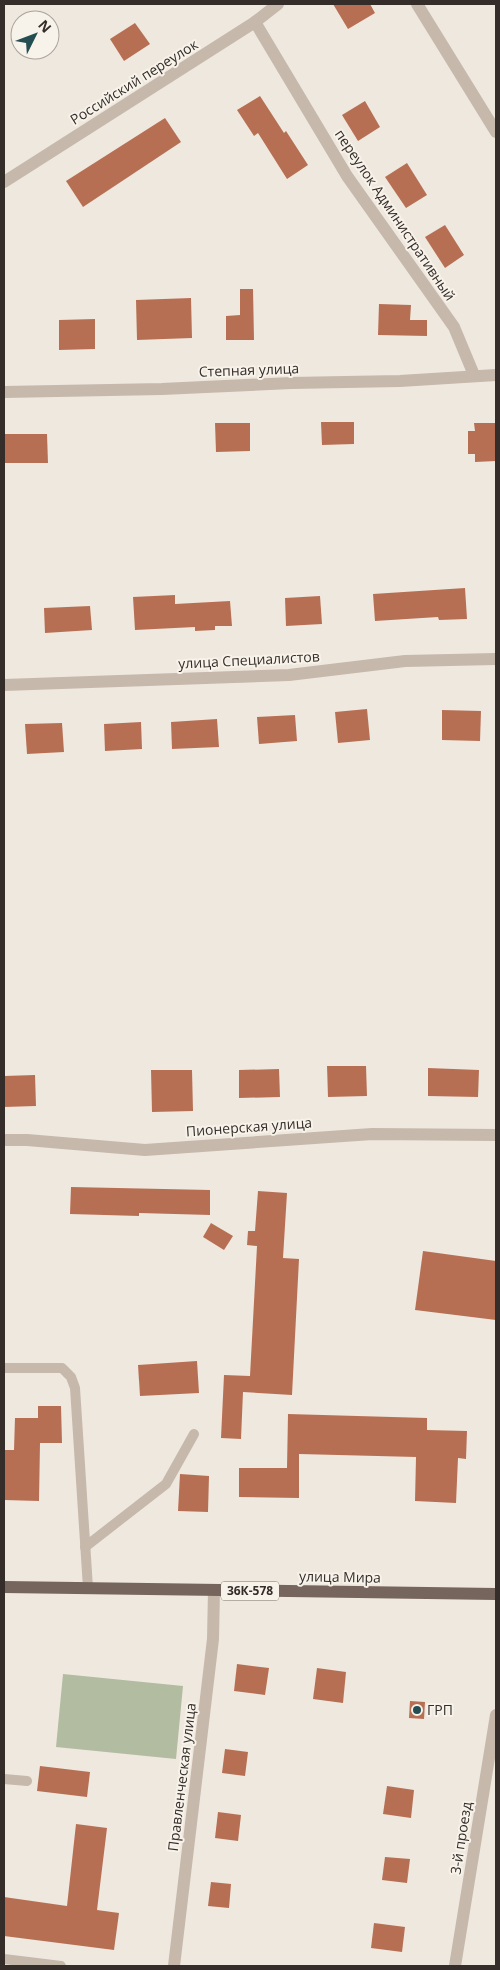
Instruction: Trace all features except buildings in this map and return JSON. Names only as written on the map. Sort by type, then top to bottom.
[{"type":"main road","name":"улица Мира","points":[[4,1587],[496,1594]]},
{"type":"street","name":"Российский переулок","points":[[4,182],[254,22],[278,4]]},
{"type":"street","points":[[417,4],[496,132]]},
{"type":"street","name":"переулок Административный","points":[[254,22],[348,176],[454,327],[474,375]]},
{"type":"street","name":"Степная улица","points":[[4,392],[400,381],[496,375]]},
{"type":"street","name":"улица Специалистов","points":[[4,685],[289,675],[405,660],[496,658]]},
{"type":"street","name":"Пионерская улица","points":[[4,1140],[27,1140],[145,1150],[372,1134],[496,1135]]},
{"type":"street","name":"Правленческая улица","points":[[174,1966],[213,1639],[214,1590]]},
{"type":"street","name":"3-й проезд","points":[[455,1966],[496,1715]]},
{"type":"lane","points":[[4,1368],[62,1368],[71,1376],[75,1388],[88,1588]]},
{"type":"lane","points":[[85,1547],[166,1484],[194,1434]]},
{"type":"lane","points":[[4,1779],[27,1781]]},
{"type":"lane","points":[[4,1959],[61,1966]]},
{"type":"green space","points":[[63,1674],[183,1686],[176,1759],[56,1747]]},
{"type":"place","name":"ГРП","points":[[417,1710]]}]
